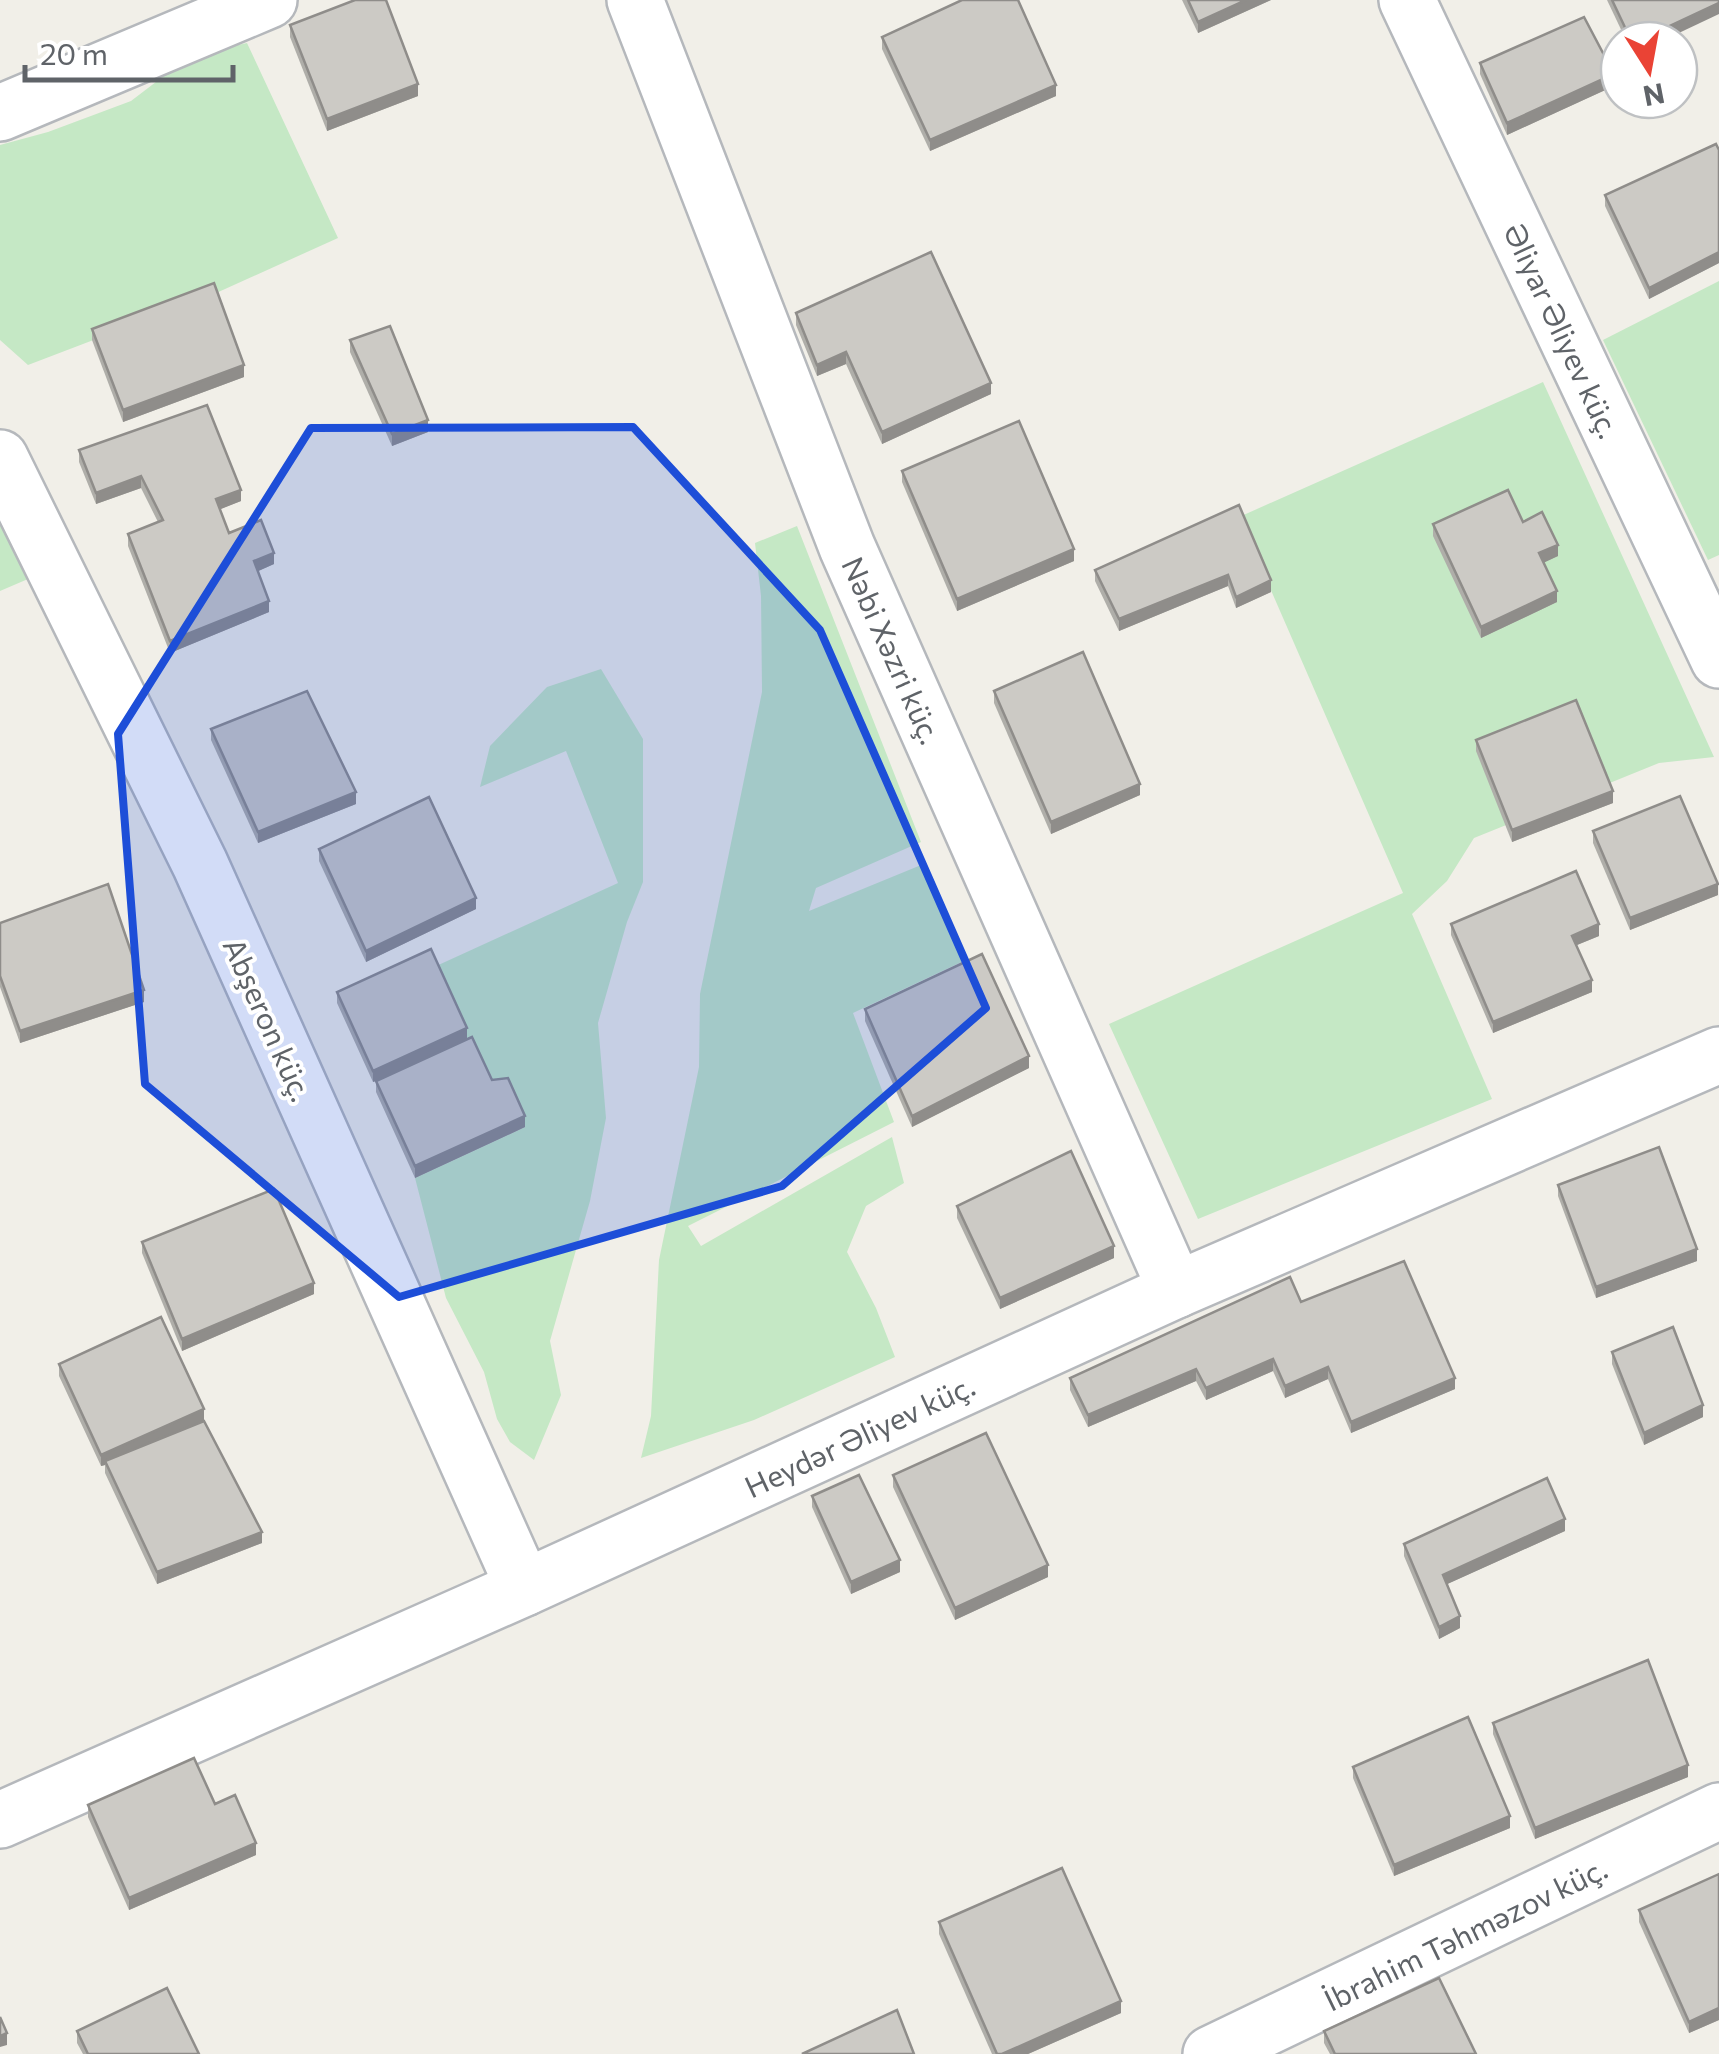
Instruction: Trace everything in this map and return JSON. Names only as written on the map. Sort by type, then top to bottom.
[{"type":"street","points":[[0,113],[269,0]]},
{"type":"street","name":"Nəbi Xəzri küç.","points":[[635,0],[847,547],[1176,1290]]},
{"type":"street","name":"Əliyar Əliyev küç.","points":[[1407,0],[1719,660]]},
{"type":"street","name":"Abşeron küç.","points":[[0,458],[200,864],[524,1588]]},
{"type":"street","name":"Heydər Əliyev küç.","points":[[0,1820],[524,1588],[1176,1290],[1719,1055]]},
{"type":"street","name":"İbrahim Təhməzov küç.","points":[[1211,2054],[1719,1811]]},
{"type":"highlighted area","points":[[633,427],[820,630],[986,1008],[782,1186],[399,1297],[145,1084],[118,734],[311,428]]},
{"type":"green space","points":[[247,43],[338,238],[214,294],[28,365],[0,340],[0,145],[131,101],[190,56]]},
{"type":"green space","points":[[1719,281],[1719,555],[1708,560],[1603,340]]},
{"type":"green space","points":[[1543,382],[1714,757],[1659,763],[1474,838],[1447,881],[1412,914],[1492,1099],[1198,1219],[1109,1024],[1403,893],[1239,517]]},
{"type":"green space","points":[[0,520],[28,579],[0,591]]},
{"type":"green space","points":[[797,526],[921,842],[816,888],[809,911],[926,863],[968,959],[853,1013],[894,1122],[688,1226],[701,1246],[892,1137],[904,1183],[866,1206],[847,1252],[876,1308],[895,1357],[754,1420],[641,1458],[651,1416],[659,1260],[699,1067],[700,994],[762,692],[761,596],[755,543]]},
{"type":"green space","points":[[601,669],[643,739],[643,882],[627,922],[598,1023],[606,1118],[590,1201],[550,1341],[561,1395],[534,1460],[510,1442],[497,1419],[484,1372],[446,1298],[415,1178],[525,1127],[492,1091],[434,967],[618,883],[566,751],[480,787],[490,746],[547,687]]},
{"type":"building","points":[[355,0],[386,0],[418,84],[327,119],[290,25]]},
{"type":"building","points":[[962,0],[1018,0],[1056,85],[930,140],[882,37]]},
{"type":"building","points":[[1188,0],[1246,0],[1198,22]]},
{"type":"building","points":[[1612,0],[1719,0],[1683,20],[1622,20]]},
{"type":"building","points":[[1584,17],[1599,46],[1599,81],[1507,123],[1480,63]]},
{"type":"building","points":[[1716,144],[1719,252],[1649,288],[1605,195]]},
{"type":"building","points":[[931,252],[991,383],[882,432],[846,352],[817,365],[796,313]]},
{"type":"building","points":[[214,283],[244,365],[123,410],[92,329]]},
{"type":"building","points":[[390,326],[428,420],[392,434],[350,340]]},
{"type":"building","points":[[207,405],[241,490],[216,499],[229,533],[261,520],[274,553],[254,561],[269,601],[170,641],[128,534],[163,520],[141,476],[96,493],[79,450]]},
{"type":"building","points":[[1019,421],[1074,549],[957,599],[902,471]]},
{"type":"building","points":[[1508,490],[1523,522],[1542,512],[1558,545],[1539,553],[1557,591],[1481,627],[1433,524]]},
{"type":"building","points":[[1239,505],[1271,580],[1236,597],[1228,575],[1119,619],[1095,570]]},
{"type":"building","points":[[1083,652],[1140,784],[1051,822],[994,691]]},
{"type":"building","points":[[307,691],[356,792],[258,832],[211,729]]},
{"type":"building","points":[[1576,700],[1613,791],[1512,830],[1476,740]]},
{"type":"building","points":[[1680,796],[1718,884],[1630,918],[1593,831]]},
{"type":"building","points":[[429,797],[476,898],[366,951],[319,849]]},
{"type":"building","points":[[1576,871],[1599,924],[1572,936],[1592,980],[1493,1022],[1451,924]]},
{"type":"building","points":[[108,884],[144,990],[20,1031],[0,976],[0,923]]},
{"type":"building","points":[[431,949],[467,1028],[373,1071],[337,992]]},
{"type":"building","points":[[982,954],[1029,1056],[912,1116],[865,1009]]},
{"type":"building","points":[[472,1037],[492,1080],[508,1078],[525,1116],[415,1166],[376,1081]]},
{"type":"building","points":[[1659,1147],[1697,1249],[1596,1287],[1558,1185]]},
{"type":"building","points":[[1071,1151],[1114,1246],[1000,1298],[957,1206]]},
{"type":"building","points":[[274,1189],[314,1283],[182,1339],[142,1242]]},
{"type":"building","points":[[1404,1261],[1455,1378],[1351,1422],[1328,1367],[1285,1386],[1273,1359],[1206,1388],[1196,1369],[1088,1415],[1070,1378],[1290,1277],[1301,1302]]},
{"type":"building","points":[[161,1317],[204,1409],[101,1455],[59,1364]]},
{"type":"building","points":[[1673,1327],[1703,1405],[1644,1433],[1612,1352]]},
{"type":"building","points":[[204,1421],[262,1532],[157,1572],[105,1461]]},
{"type":"building","points":[[986,1433],[1048,1565],[955,1608],[893,1475]]},
{"type":"building","points":[[859,1475],[900,1560],[851,1582],[812,1496]]},
{"type":"building","points":[[1547,1478],[1565,1519],[1443,1575],[1460,1616],[1439,1627],[1404,1544]]},
{"type":"building","points":[[1648,1660],[1688,1765],[1535,1828],[1493,1723]]},
{"type":"building","points":[[1468,1717],[1510,1816],[1394,1865],[1353,1767]]},
{"type":"building","points":[[194,1758],[215,1804],[235,1795],[256,1843],[129,1898],[88,1805]]},
{"type":"building","points":[[1062,1868],[1121,2001],[997,2054],[939,1922]]},
{"type":"building","points":[[1719,1874],[1719,2008],[1689,2022],[1639,1910]]},
{"type":"building","points":[[1439,1978],[1476,2054],[1335,2054],[1324,2031]]},
{"type":"building","points":[[167,1988],[199,2054],[88,2054],[77,2031]]},
{"type":"building","points":[[897,2010],[914,2054],[802,2054]]},
{"type":"building","points":[[0,2017],[7,2033],[0,2036]]}]
